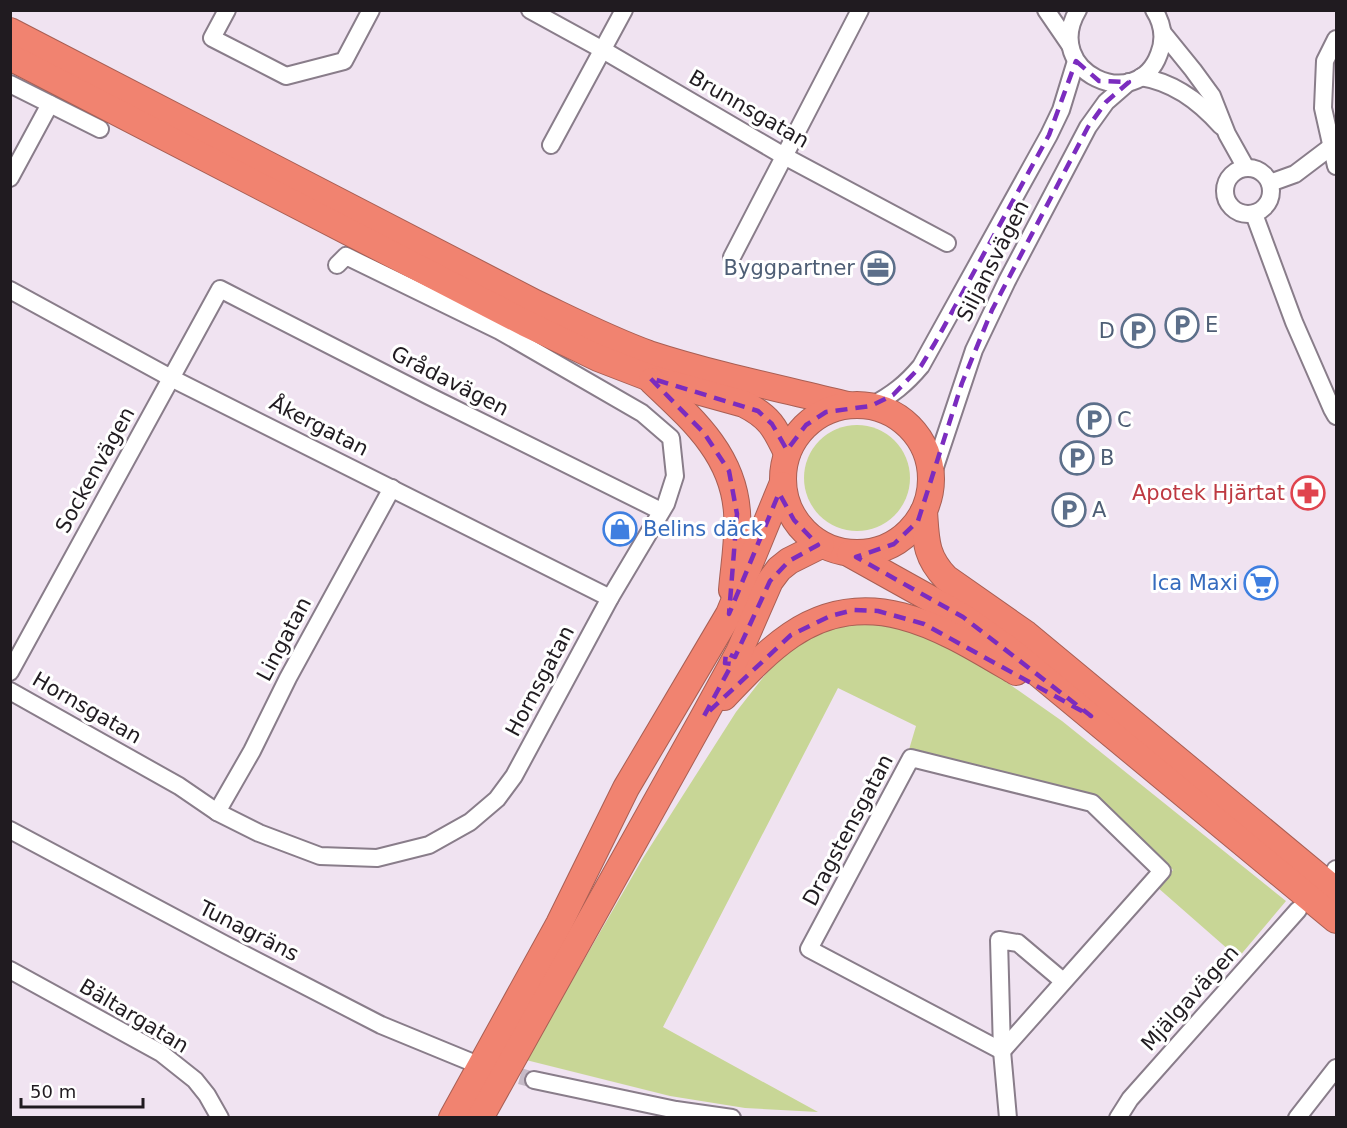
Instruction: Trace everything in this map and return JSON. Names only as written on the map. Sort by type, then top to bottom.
[{"type":"highway","points":[[10,32],[536,303],[605,336],[646,353],[691,367],[895,416],[914,432],[927,454],[931,479],[928,501],[911,530],[894,544],[873,552],[850,554]]},
{"type":"highway","points":[[10,57],[525,323],[598,358],[650,378],[744,404],[758,411],[772,424],[787,453]]},
{"type":"highway","points":[[650,378],[704,433],[729,471],[735,491],[737,514],[729,614]]},
{"type":"highway","points":[[860,406],[826,412],[806,424],[798,433],[787,453],[782,475],[786,503],[794,520],[821,545],[850,554],[963,617],[1011,651],[1336,920]]},
{"type":"highway","points":[[452,1118],[559,924],[626,788],[729,614],[782,485]]},
{"type":"highway","points":[[924,511],[929,556],[946,578],[1026,634],[1336,877]]},
{"type":"highway","points":[[480,1118],[739,652],[770,581],[789,561],[821,545]]},
{"type":"highway","points":[[704,716],[764,656],[791,635],[830,616],[854,610],[878,610],[924,624],[981,652],[1091,717]]},
{"type":"street","points":[[227,10],[212,38],[286,76],[344,62],[367,12]]},
{"type":"street","name":"Brunnsgatan","points":[[530,10],[603,50],[783,156],[947,243]]},
{"type":"street","points":[[551,145],[624,10]]},
{"type":"street","points":[[732,257],[860,10]]},
{"type":"street","points":[[1046,10],[1070,45],[1076,62],[1086,73],[1099,81],[1114,84],[1135,80],[1158,80],[1178,89],[1213,117],[1227,134]]},
{"type":"street","points":[[1070,45],[1070,32],[1078,10]]},
{"type":"street","points":[[1155,11],[1163,33],[1212,96],[1227,134],[1246,168]]},
{"type":"street","name":"Siljansvägen","points":[[931,479],[974,350],[1002,290],[1088,127],[1106,102],[1151,69],[1162,46],[1163,33]]},
{"type":"street","points":[[1336,39],[1325,61],[1323,108],[1336,166]]},
{"type":"street","name":"Siljansvägen","points":[[860,406],[893,395],[921,366],[1049,135],[1061,110],[1076,62]]},
{"type":"street","points":[[10,84],[100,129]]},
{"type":"street","points":[[10,178],[50,104]]},
{"type":"street","points":[[1270,183],[1294,174],[1332,146]]},
{"type":"street","points":[[1246,168],[1261,171],[1270,183],[1270,198],[1267,205],[1254,214],[1240,213],[1230,205],[1226,198],[1227,182],[1231,175],[1246,168]]},
{"type":"street","points":[[1254,214],[1294,322],[1336,416]]},
{"type":"street","name":"Hornsgatan","points":[[10,691],[179,786],[217,812],[259,833],[320,856],[377,858],[429,845],[470,822],[497,799],[514,776],[610,598],[666,504],[675,476],[671,438],[642,413],[500,331],[346,256],[338,266]]},
{"type":"street","name":"Grådavägen","points":[[220,289],[661,512]]},
{"type":"street","name":"Sockenvägen","points":[[10,672],[220,289]]},
{"type":"street","name":"Åkergatan","points":[[10,290],[171,378],[610,598]]},
{"type":"street","name":"Lingatan","points":[[217,812],[252,752],[288,678],[392,488]]},
{"type":"street","name":"Dragstensgatan","points":[[1002,1051],[809,949],[910,758],[1092,803],[1162,871],[1063,981]]},
{"type":"street","name":"Tunagräns","points":[[10,830],[381,1025],[471,1062]]},
{"type":"street","name":"Mjälgavägen","points":[[1118,1118],[1130,1099],[1298,910]]},
{"type":"street","points":[[1002,1051],[1063,981],[1018,943],[999,940],[1002,1051],[1008,1118]]},
{"type":"street","name":"Bältargatan","points":[[10,970],[161,1053],[195,1080],[220,1118]]},
{"type":"street","points":[[1297,1118],[1334,1076]]},
{"type":"street","points":[[534,1080],[676,1110],[732,1118]]},
{"type":"highlighted area","points":[[1076,61],[1099,81],[1129,82],[1106,102],[1088,127],[992,310],[962,383],[918,521],[894,544],[856,557],[963,617],[1091,716],[924,624],[878,611],[854,610],[830,616],[791,635],[704,716],[732,664],[725,663],[726,653],[735,657],[770,581],[789,561],[818,545],[794,520],[779,493],[729,614],[737,514],[729,471],[704,433],[650,378],[758,411],[772,424],[787,450],[806,425],[826,412],[871,406],[893,395],[921,366],[935,343],[1049,135]]},
{"type":"green space","points":[[857,425],[877,429],[894,441],[906,458],[910,478],[906,498],[894,515],[877,527],[857,531],[837,527],[820,515],[808,498],[804,478],[808,458],[820,441],[837,429]]},
{"type":"green space","points":[[872,620],[906,628],[982,665],[1062,721],[1286,901],[1238,958],[1157,887],[1173,870],[1095,799],[908,753],[916,726],[838,688],[663,1027],[818,1112],[745,1108],[670,1096],[526,1060],[643,858],[736,712],[765,675],[794,646],[830,625]]},
{"type":"tunnel","points":[[497,1070],[534,1080]]},
{"type":"place","name":"Byggpartner","points":[[878,268]]},
{"type":"place","name":"E","points":[[1182,325]]},
{"type":"place","name":"D","points":[[1138,331]]},
{"type":"place","name":"C","points":[[1094,420]]},
{"type":"place","name":"B","points":[[1077,458]]},
{"type":"place","name":"Apotek Hjärtat","points":[[1308,493]]},
{"type":"place","name":"A","points":[[1069,510]]},
{"type":"place","name":"Belins däck","points":[[620,529]]},
{"type":"place","name":"Ica Maxi","points":[[1261,583]]}]
